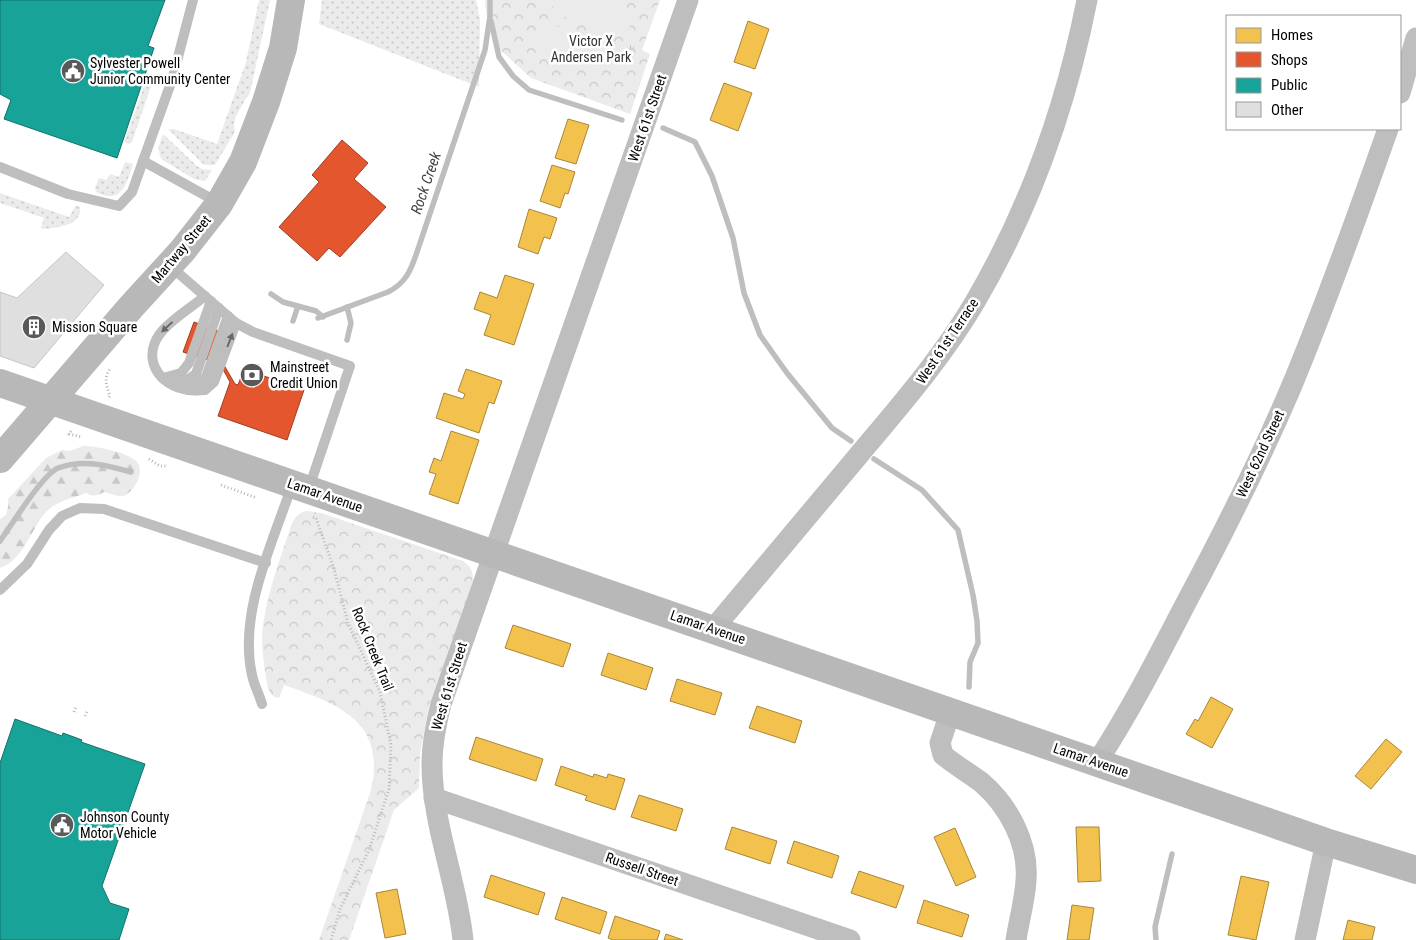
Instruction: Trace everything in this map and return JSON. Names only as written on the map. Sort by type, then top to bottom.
[{"type":"street","name":"Martway Street","points":[[0,459],[169,265],[219,204],[243,162],[266,102],[283,48],[291,0]]},
{"type":"street","name":"West 61st Street","points":[[463,940],[454,888],[434,798],[432,751],[441,704],[688,0]]},
{"type":"street","name":"West 61st Terrace","points":[[713,629],[912,392],[974,303],[1007,242],[1036,179],[1058,117],[1078,48],[1087,0]]},
{"type":"street","points":[[1401,90],[1416,38]]},
{"type":"street","name":"West 62nd Street","points":[[1097,762],[1165,644],[1228,524],[1261,453],[1289,391],[1326,300],[1388,130]]},
{"type":"street","name":"Lamar Avenue","points":[[0,384],[303,495],[493,554],[1326,842],[1416,870]]},
{"type":"street","points":[[950,713],[940,743],[943,756],[979,781],[997,799],[1014,825],[1022,849],[1026,880],[1016,940]]},
{"type":"street","name":"Russell Street","points":[[434,798],[850,940]]},
{"type":"street","points":[[1305,940],[1326,842]]},
{"type":"lane","points":[[0,168],[68,194],[119,206],[132,192],[172,80],[193,0]]},
{"type":"lane","points":[[143,161],[219,204]]},
{"type":"lane","points":[[169,265],[232,320],[252,332],[350,366],[303,495],[266,563],[250,620],[248,641],[252,675],[262,704]]},
{"type":"lane","points":[[208,298],[164,329],[152,347],[153,367],[166,381],[188,390],[206,377],[232,320]]},
{"type":"lane","points":[[166,381],[180,373],[189,363],[208,298]]},
{"type":"lane","points":[[166,381],[184,382],[196,374],[220,308]]},
{"type":"lane","points":[[0,590],[26,564],[49,530],[62,516],[80,508],[104,509],[266,563]]},
{"type":"path","points":[[630,47],[634,48]]},
{"type":"path","name":"Rock Creek Trail","points":[[303,495],[316,518],[334,569],[348,623],[380,692],[391,745],[389,789],[369,850],[340,909],[331,940]]},
{"type":"path","points":[[74,712],[76,706]]},
{"type":"path","points":[[86,716],[88,710]]},
{"type":"green space","points":[[259,0],[270,0],[250,93],[236,116],[235,132],[215,165],[204,165],[168,129],[174,129],[217,144],[246,62]]},
{"type":"green space","points":[[322,0],[476,0],[480,19],[479,87],[319,24]]},
{"type":"green space","name":"Victor X Andersen Park","points":[[485,0],[660,0],[642,50],[650,54],[630,114],[531,78],[496,46],[486,12]]},
{"type":"green space","points":[[549,0],[608,0],[625,6],[623,13],[633,16],[628,32],[618,29],[616,35],[555,13],[557,8],[547,5]]},
{"type":"green space","points":[[551,24],[612,46],[610,52],[620,56],[615,72],[604,68],[602,74],[541,53],[543,47],[534,43],[539,28],[549,31]]},
{"type":"green space","points":[[147,78],[153,80],[132,142],[129,144],[125,143],[125,140]]},
{"type":"green space","points":[[163,134],[197,166],[202,169],[212,170],[205,181],[194,179],[161,159],[158,148]]},
{"type":"green space","points":[[125,162],[133,164],[122,190],[112,196],[105,196],[96,192],[95,188],[99,178],[107,180],[110,174],[119,177]]},
{"type":"green space","points":[[0,193],[69,217],[76,205],[80,207],[80,213],[73,222],[67,225],[42,229],[44,218],[0,203]]},
{"type":"green space","points":[[83,446],[118,452],[136,461],[140,470],[135,486],[123,496],[104,492],[95,496],[86,493],[55,505],[41,518],[16,558],[0,568],[0,519],[6,515],[8,499],[46,458],[62,450],[70,451]]},
{"type":"green space","points":[[307,511],[321,513],[463,561],[472,571],[470,591],[429,706],[420,753],[419,788],[394,810],[349,940],[319,940],[371,790],[374,766],[372,747],[364,731],[353,718],[339,708],[284,685],[279,698],[275,697],[268,688],[263,656],[263,626],[272,583],[292,523],[298,515]]},
{"type":"building: Homes","points":[[748,21],[769,29],[755,69],[734,62]]},
{"type":"building: Homes","points":[[724,83],[752,93],[738,131],[710,120]]},
{"type":"building: Homes","points":[[568,119],[589,125],[576,164],[555,158]]},
{"type":"building: Homes","points":[[552,165],[575,172],[568,194],[565,193],[560,208],[540,201]]},
{"type":"building: Homes","points":[[529,209],[557,218],[550,239],[544,237],[538,254],[518,247]]},
{"type":"building: Homes","points":[[505,275],[534,284],[514,345],[484,335],[491,315],[474,309],[480,292],[497,298]]},
{"type":"building: Homes","points":[[466,369],[502,381],[494,404],[489,402],[479,433],[436,418],[444,393],[463,399],[465,394],[458,391]]},
{"type":"building: Homes","points":[[451,431],[479,440],[458,504],[429,494],[436,474],[429,472],[434,458],[441,461]]},
{"type":"building: Homes","points":[[513,625],[571,644],[563,667],[505,648]]},
{"type":"building: Homes","points":[[608,653],[653,668],[646,690],[601,675]]},
{"type":"building: Homes","points":[[677,679],[722,693],[715,715],[670,701]]},
{"type":"building: Homes","points":[[1211,697],[1233,709],[1212,748],[1186,734],[1195,719],[1198,721]]},
{"type":"building: Homes","points":[[757,706],[802,721],[795,743],[749,728]]},
{"type":"building: Homes","points":[[476,737],[543,759],[536,781],[469,759]]},
{"type":"building: Homes","points":[[1386,739],[1402,752],[1371,789],[1355,776]]},
{"type":"building: Homes","points":[[561,766],[593,777],[594,774],[607,778],[608,774],[625,779],[615,810],[585,800],[587,796],[555,785]]},
{"type":"building: Homes","points":[[639,795],[683,809],[676,831],[631,817]]},
{"type":"building: Homes","points":[[732,827],[777,841],[770,864],[725,849]]},
{"type":"building: Homes","points":[[1076,827],[1099,827],[1101,881],[1078,882]]},
{"type":"building: Homes","points":[[955,828],[976,877],[956,886],[934,837]]},
{"type":"building: Homes","points":[[794,841],[839,856],[832,878],[787,863]]},
{"type":"building: Homes","points":[[859,871],[904,886],[896,908],[851,893]]},
{"type":"building: Homes","points":[[491,875],[545,893],[538,915],[484,897]]},
{"type":"building: Homes","points":[[1241,876],[1269,882],[1256,940],[1228,935]]},
{"type":"building: Homes","points":[[397,889],[406,934],[385,938],[376,893]]},
{"type":"building: Homes","points":[[562,897],[607,912],[600,934],[555,919]]},
{"type":"building: Homes","points":[[924,900],[969,915],[962,937],[917,923]]},
{"type":"building: Homes","points":[[1072,905],[1094,908],[1089,940],[1067,940]]},
{"type":"building: Homes","points":[[615,916],[660,931],[657,940],[613,940],[608,938]]},
{"type":"building: Homes","points":[[1348,920],[1375,927],[1372,940],[1343,940]]},
{"type":"building: Homes","points":[[666,934],[683,940],[664,940]]},
{"type":"building: Shops","points":[[342,140],[368,163],[354,179],[386,207],[340,257],[329,248],[317,261],[279,227],[319,182],[312,175]]},
{"type":"building: Shops","name":"Mainstreet Credit Union","points":[[194,322],[230,335],[221,360],[235,384],[238,385],[244,369],[304,390],[287,440],[218,416],[230,382],[220,364],[183,352]]},
{"type":"building: Public","name":"Sylvester Powell Junior Community Center","points":[[0,0],[165,0],[148,46],[154,48],[117,158],[4,119],[11,100],[0,94]]},
{"type":"building: Public","name":"Johnson County Motor Vehicle","points":[[15,719],[62,736],[63,733],[82,740],[81,742],[145,764],[102,886],[110,903],[129,909],[119,940],[0,940],[0,763]]},
{"type":"building: Other","name":"Mission Square","points":[[66,252],[104,285],[34,368],[0,356],[0,292],[17,298]]},
{"type":"waterway","name":"Rock Creek","points":[[318,318],[388,292],[404,280],[410,270],[485,50],[490,16],[490,0]]},
{"type":"waterway","points":[[491,21],[499,57],[513,76],[529,90],[622,120]]},
{"type":"waterway","points":[[663,128],[695,142],[712,176],[733,238],[744,293],[760,335],[787,373],[832,428],[851,441]]},
{"type":"waterway","points":[[271,294],[283,302],[316,311],[323,317]]},
{"type":"waterway","points":[[293,321],[298,306]]},
{"type":"waterway","points":[[347,307],[351,323],[347,340]]},
{"type":"waterway","points":[[874,459],[922,490],[958,530],[977,621],[978,643],[970,662],[969,687]]},
{"type":"waterway","name":"Rock Creek","points":[[0,541],[36,490],[58,468],[85,463],[104,465],[131,472]]},
{"type":"waterway","points":[[1156,940],[1155,927],[1172,854]]},
{"type":"place","name":"Sylvester Powell Junior Community Center","points":[[73,71]]},
{"type":"place","name":"Mission Square","points":[[34,327]]},
{"type":"place","name":"Mainstreet Credit Union","points":[[252,375]]},
{"type":"place","name":"Johnson County Motor Vehicle","points":[[62,825]]}]
